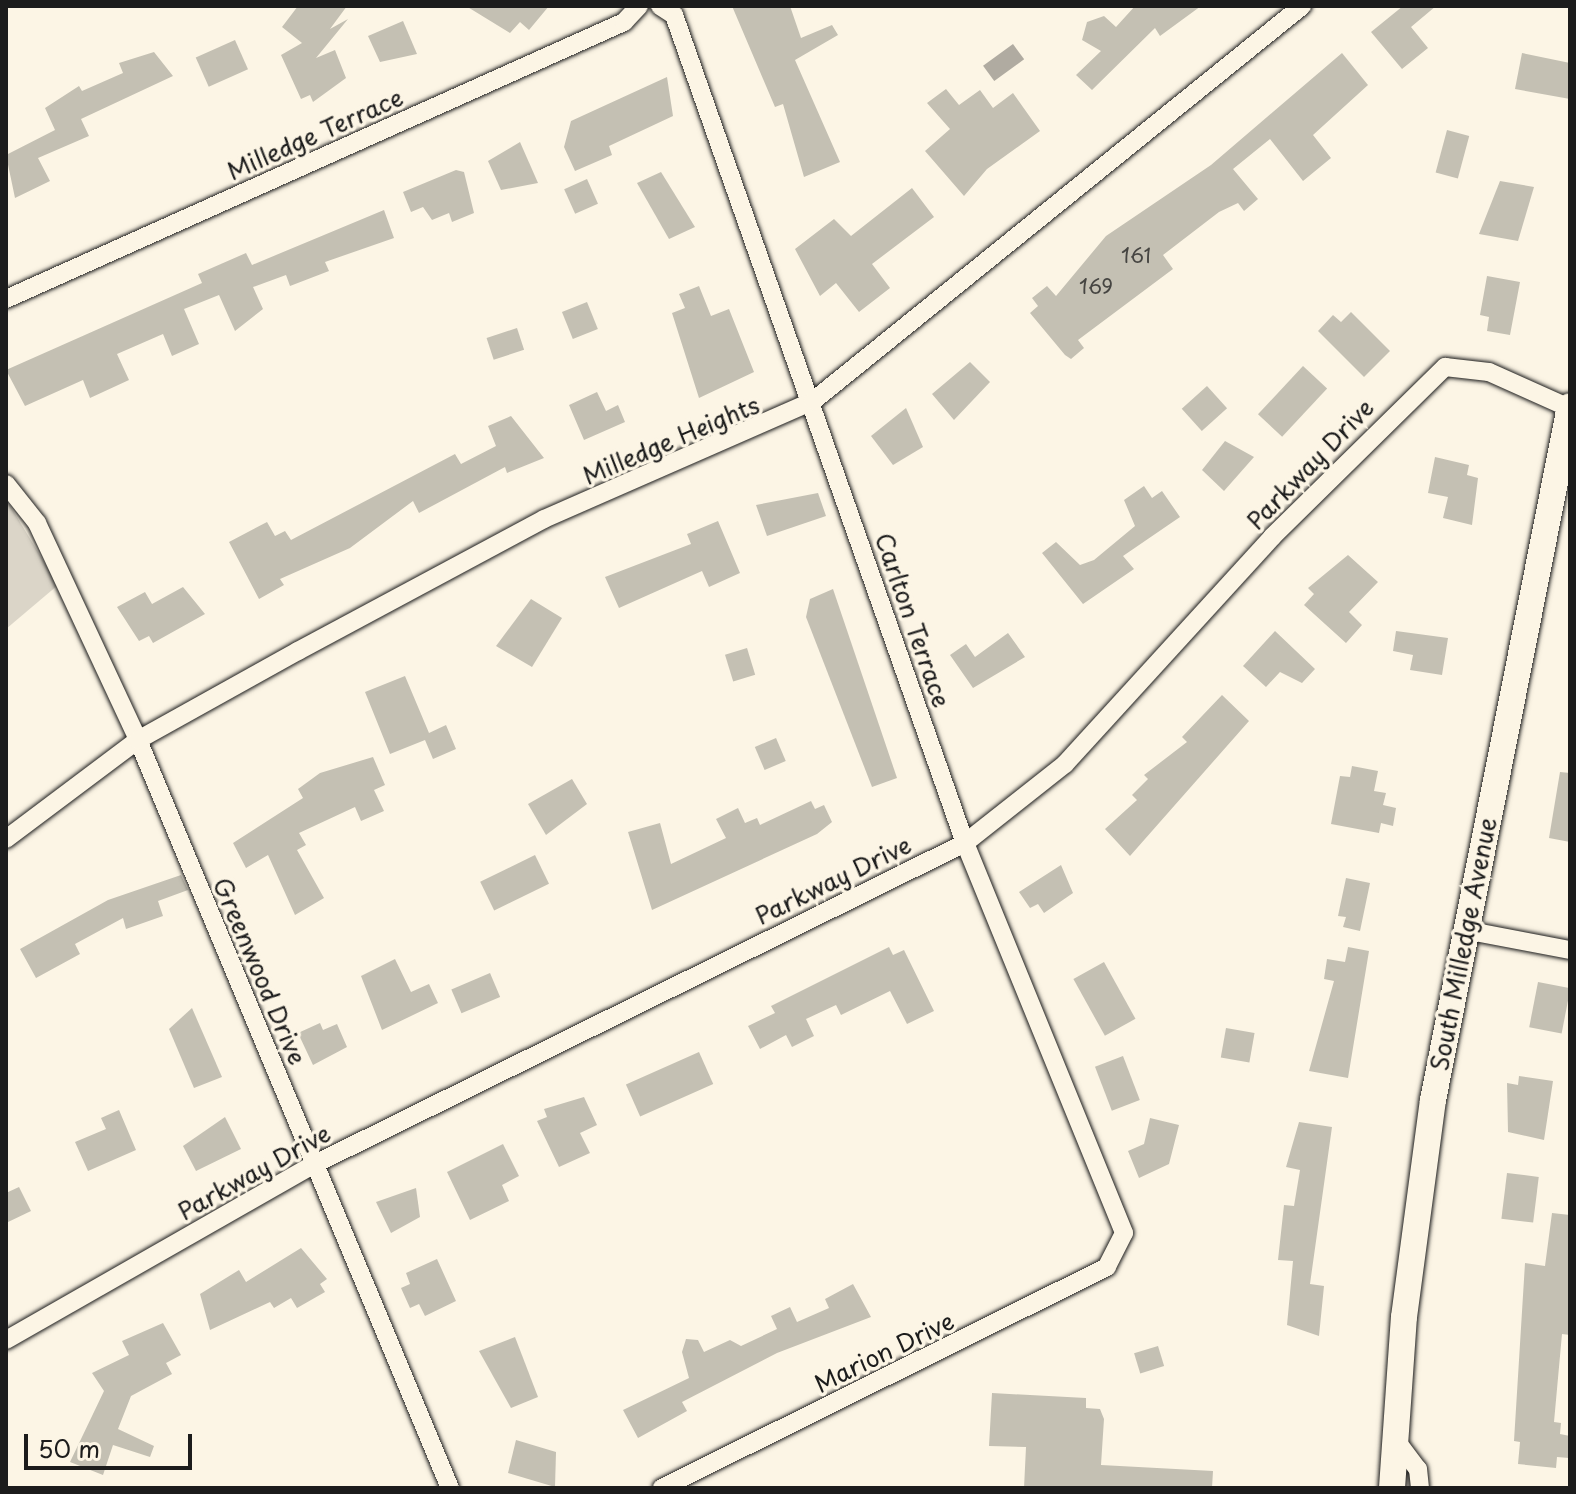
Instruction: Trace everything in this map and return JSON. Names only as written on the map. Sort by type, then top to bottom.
[{"type":"main road","name":"South Milledge Avenue","points":[[1392,1488],[1423,1166],[1465,930],[1570,408]]},
{"type":"street","name":"Milledge Terrace","points":[[6,299],[624,22],[639,6]]},
{"type":"street","name":"Carlton Terrace","points":[[660,6],[674,15],[813,401],[965,843],[1124,1218],[1120,1248]]},
{"type":"street","name":"Milledge Heights","points":[[6,839],[138,740],[544,519],[813,401],[1302,6]]},
{"type":"street","name":"Parkway Drive","points":[[6,1340],[315,1164],[965,843],[1065,764],[1428,377],[1460,365],[1489,372],[1570,408]]},
{"type":"street","name":"Greenwood Drive","points":[[6,484],[37,523],[138,740],[450,1488]]},
{"type":"street","points":[[1465,930],[1570,950]]},
{"type":"street","name":"Marion Drive","points":[[662,1488],[1107,1267],[1120,1248]]},
{"type":"street","points":[[1395,1439],[1418,1469],[1420,1488]]},
{"type":"shaded area","points":[[1013,44],[1024,59],[994,81],[983,66]]},
{"type":"shaded area","points":[[6,499],[58,585],[6,629]]},
{"type":"building","points":[[298,6],[347,6],[330,29],[348,19],[316,58],[335,50],[346,78],[313,102],[310,95],[301,99],[281,55],[302,43],[282,27]]},
{"type":"building","points":[[466,6],[549,6],[529,30],[520,22],[510,33]]},
{"type":"building","points":[[732,6],[790,6],[801,38],[832,25],[838,35],[795,60],[840,162],[804,177],[783,104],[775,107]]},
{"type":"building","points":[[1135,6],[1201,6],[1160,36],[1155,28],[1092,90],[1076,75],[1101,51],[1082,40],[1087,22],[1104,16],[1116,27]]},
{"type":"building","points":[[1403,6],[1436,6],[1411,27],[1428,48],[1402,69],[1371,32]]},
{"type":"building","points":[[403,21],[417,54],[380,62],[368,36]]},
{"type":"building","points":[[235,40],[248,69],[209,87],[196,57]]},
{"type":"building","points":[[154,52],[173,76],[81,119],[89,136],[38,158],[50,181],[15,198],[6,155],[55,130],[45,108],[79,86],[82,91],[123,73],[119,63]]},
{"type":"building","points":[[1342,53],[1368,85],[1313,135],[1331,158],[1303,181],[1270,139],[1233,169],[1258,199],[1244,211],[1238,203],[1219,212],[1163,255],[1173,269],[1078,340],[1084,348],[1071,359],[1065,355],[1030,313],[1038,306],[1032,298],[1047,286],[1056,296],[1106,236],[1211,165]]},
{"type":"building","points":[[1522,53],[1570,63],[1570,99],[1515,89]]},
{"type":"building","points":[[667,77],[673,116],[609,146],[612,155],[575,171],[564,147],[571,121]]},
{"type":"building","points":[[946,89],[959,105],[980,90],[993,108],[1013,93],[1040,131],[987,169],[964,196],[925,151],[950,129],[927,103]]},
{"type":"building","points":[[1447,130],[1469,136],[1458,178],[1436,173]]},
{"type":"building","points":[[520,142],[538,183],[501,190],[488,161]]},
{"type":"building","points":[[456,170],[464,172],[474,213],[452,222],[449,213],[432,220],[423,207],[411,212],[403,192]]},
{"type":"building","points":[[661,172],[695,227],[669,239],[637,183]]},
{"type":"building","points":[[587,179],[598,204],[575,214],[564,189]]},
{"type":"building","points":[[1500,181],[1534,187],[1518,241],[1479,234]]},
{"type":"building","points":[[912,188],[934,217],[872,264],[890,288],[859,312],[836,283],[820,296],[795,249],[834,219],[851,236]]},
{"type":"building","points":[[384,210],[394,238],[325,262],[329,271],[290,286],[286,275],[253,287],[263,309],[235,331],[219,295],[184,309],[199,344],[172,356],[163,334],[117,354],[129,380],[90,398],[83,380],[25,406],[6,370],[202,283],[198,274],[246,253],[252,265]]},
{"type":"building","points":[[1487,276],[1520,282],[1510,335],[1487,331],[1489,317],[1480,315]]},
{"type":"building","points":[[699,286],[711,316],[729,309],[754,372],[699,398],[672,313],[685,308],[679,294]]},
{"type":"building","points":[[587,302],[598,329],[573,339],[562,312]]},
{"type":"building","points":[[1351,312],[1390,351],[1364,377],[1318,331],[1333,315],[1341,322]]},
{"type":"building","points":[[517,328],[524,350],[494,360],[487,338]]},
{"type":"building","points":[[970,362],[990,382],[954,420],[932,394]]},
{"type":"building","points":[[1303,366],[1327,389],[1282,437],[1258,414]]},
{"type":"building","points":[[1207,386],[1227,408],[1202,431],[1182,409]]},
{"type":"building","points":[[597,392],[606,411],[618,405],[625,422],[584,440],[569,405]]},
{"type":"building","points":[[906,408],[923,447],[893,465],[871,436]]},
{"type":"building","points":[[511,416],[544,458],[507,473],[505,467],[419,513],[413,501],[350,548],[280,579],[284,585],[259,599],[229,542],[267,522],[275,536],[285,531],[291,540],[455,454],[461,464],[496,446],[488,426]]},
{"type":"building","points":[[1225,441],[1254,457],[1224,491],[1202,470]]},
{"type":"building","points":[[1435,457],[1469,465],[1467,475],[1478,478],[1472,525],[1443,518],[1448,497],[1428,493]]},
{"type":"building","points":[[1144,486],[1152,498],[1162,491],[1180,517],[1123,556],[1134,569],[1083,604],[1042,553],[1056,542],[1080,565],[1094,560],[1135,526],[1124,500]]},
{"type":"building","points":[[818,493],[826,516],[767,536],[756,505]]},
{"type":"building","points":[[718,521],[740,573],[709,587],[702,571],[619,608],[605,577],[691,544],[687,534]]},
{"type":"building","points":[[1348,555],[1378,582],[1349,612],[1362,625],[1346,643],[1304,605],[1314,594],[1308,588]]},
{"type":"building","points":[[183,587],[205,614],[153,643],[149,636],[139,641],[117,607],[145,592],[152,604]]},
{"type":"building","points":[[833,589],[897,778],[872,787],[806,617],[810,599]]},
{"type":"building","points":[[531,599],[562,618],[532,667],[496,646]]},
{"type":"building","points":[[1275,631],[1315,669],[1302,683],[1280,672],[1266,687],[1243,666]]},
{"type":"building","points":[[1396,631],[1448,638],[1442,675],[1410,670],[1413,655],[1393,651]]},
{"type":"building","points":[[1008,633],[1025,657],[973,688],[950,655],[966,644],[975,657]]},
{"type":"building","points":[[747,648],[755,675],[733,682],[725,655]]},
{"type":"building","points":[[405,676],[429,733],[446,725],[456,749],[433,759],[425,740],[390,754],[365,692]]},
{"type":"building","points":[[1222,695],[1249,721],[1130,856],[1105,829],[1137,800],[1132,795],[1148,779],[1144,775],[1187,742],[1182,737]]},
{"type":"building","points":[[776,738],[786,761],[765,770],[755,747]]},
{"type":"building","points":[[373,757],[385,785],[374,790],[384,811],[361,821],[355,807],[299,833],[306,845],[297,850],[324,898],[295,915],[268,855],[246,868],[233,843],[303,798],[298,789],[320,773]]},
{"type":"building","points":[[1352,766],[1378,771],[1374,791],[1386,793],[1383,805],[1396,808],[1393,826],[1381,823],[1379,833],[1331,824],[1340,776],[1350,777]]},
{"type":"building","points":[[1560,772],[1570,773],[1570,842],[1549,838]]},
{"type":"building","points":[[572,779],[587,804],[546,835],[528,804]]},
{"type":"building","points":[[811,801],[815,809],[824,805],[832,822],[817,834],[652,910],[628,832],[660,823],[671,864],[726,838],[716,819],[738,808],[745,823],[757,818],[760,825]]},
{"type":"building","points":[[535,855],[549,884],[494,911],[480,882]]},
{"type":"building","points":[[1061,865],[1073,893],[1044,913],[1038,904],[1030,908],[1019,892]]},
{"type":"building","points":[[181,875],[188,890],[158,901],[163,916],[126,929],[123,918],[75,944],[80,954],[36,978],[20,949],[108,900]]},
{"type":"building","points":[[1346,878],[1370,883],[1360,931],[1343,927],[1346,917],[1338,916]]},
{"type":"building","points":[[889,947],[893,955],[904,950],[934,1011],[907,1024],[890,991],[841,1015],[836,1005],[806,1019],[814,1036],[792,1047],[786,1035],[760,1049],[748,1026],[775,1013],[771,1006]]},
{"type":"building","points":[[1348,947],[1369,951],[1348,1078],[1309,1071],[1334,981],[1324,979],[1327,959],[1345,962]]},
{"type":"building","points":[[395,959],[411,992],[429,984],[438,1003],[382,1030],[361,976]]},
{"type":"building","points":[[1104,962],[1136,1019],[1105,1036],[1073,979]]},
{"type":"building","points":[[490,973],[500,997],[461,1013],[451,989]]},
{"type":"building","points":[[1538,982],[1570,988],[1562,1033],[1529,1027]]},
{"type":"building","points":[[192,1008],[222,1077],[194,1088],[169,1029]]},
{"type":"building","points":[[320,1023],[323,1030],[337,1024],[347,1047],[313,1065],[298,1033]]},
{"type":"building","points":[[1226,1028],[1255,1033],[1249,1063],[1221,1058]]},
{"type":"building","points":[[699,1052],[713,1084],[640,1117],[626,1085]]},
{"type":"building","points":[[1123,1056],[1140,1100],[1112,1111],[1095,1067]]},
{"type":"building","points":[[1519,1076],[1553,1081],[1544,1140],[1508,1132],[1507,1083],[1518,1085]]},
{"type":"building","points":[[584,1097],[597,1125],[580,1133],[590,1153],[559,1167],[537,1121],[547,1117],[544,1109]]},
{"type":"building","points":[[119,1110],[136,1150],[88,1171],[75,1142],[106,1129],[101,1118]]},
{"type":"building","points":[[225,1117],[241,1149],[196,1171],[183,1146]]},
{"type":"building","points":[[1150,1118],[1179,1125],[1169,1164],[1139,1178],[1128,1151],[1144,1144]]},
{"type":"building","points":[[1299,1122],[1332,1127],[1310,1284],[1324,1286],[1319,1336],[1287,1325],[1293,1261],[1278,1260],[1284,1205],[1294,1206],[1300,1170],[1286,1167]]},
{"type":"building","points":[[503,1144],[519,1176],[502,1185],[509,1201],[470,1220],[447,1172]]},
{"type":"building","points":[[1507,1173],[1539,1177],[1533,1223],[1501,1219]]},
{"type":"building","points":[[19,1187],[31,1211],[6,1223],[6,1193]]},
{"type":"building","points":[[416,1188],[420,1217],[391,1233],[376,1202]]},
{"type":"building","points":[[1552,1213],[1570,1215],[1570,1335],[1562,1334],[1554,1422],[1561,1423],[1560,1434],[1570,1436],[1570,1446],[1569,1458],[1557,1457],[1556,1468],[1518,1464],[1520,1442],[1514,1441],[1525,1263],[1545,1266]]},
{"type":"building","points":[[301,1248],[327,1279],[320,1284],[325,1292],[297,1308],[291,1298],[274,1308],[270,1302],[210,1330],[200,1294],[239,1270],[246,1282]]},
{"type":"building","points":[[437,1259],[456,1301],[425,1316],[419,1304],[410,1308],[401,1288],[410,1284],[406,1273]]},
{"type":"building","points":[[853,1284],[871,1317],[777,1353],[682,1402],[687,1411],[638,1438],[623,1410],[689,1378],[682,1352],[686,1339],[698,1340],[704,1352],[730,1340],[741,1346],[777,1329],[771,1316],[790,1307],[797,1322],[829,1308],[825,1299]]},
{"type":"building","points":[[163,1323],[181,1355],[166,1363],[172,1374],[131,1396],[118,1429],[154,1446],[150,1457],[113,1445],[103,1475],[70,1462],[104,1391],[92,1373],[129,1355],[122,1341]]},
{"type":"building","points":[[515,1337],[538,1397],[511,1408],[479,1351]]},
{"type":"building","points":[[1158,1346],[1164,1366],[1140,1373],[1134,1353]]},
{"type":"building","points":[[992,1393],[1086,1398],[1086,1408],[1100,1409],[1104,1419],[1101,1465],[1213,1471],[1212,1488],[1024,1488],[1026,1447],[989,1446]]},
{"type":"building","points":[[516,1440],[556,1452],[555,1487],[508,1473]]}]
